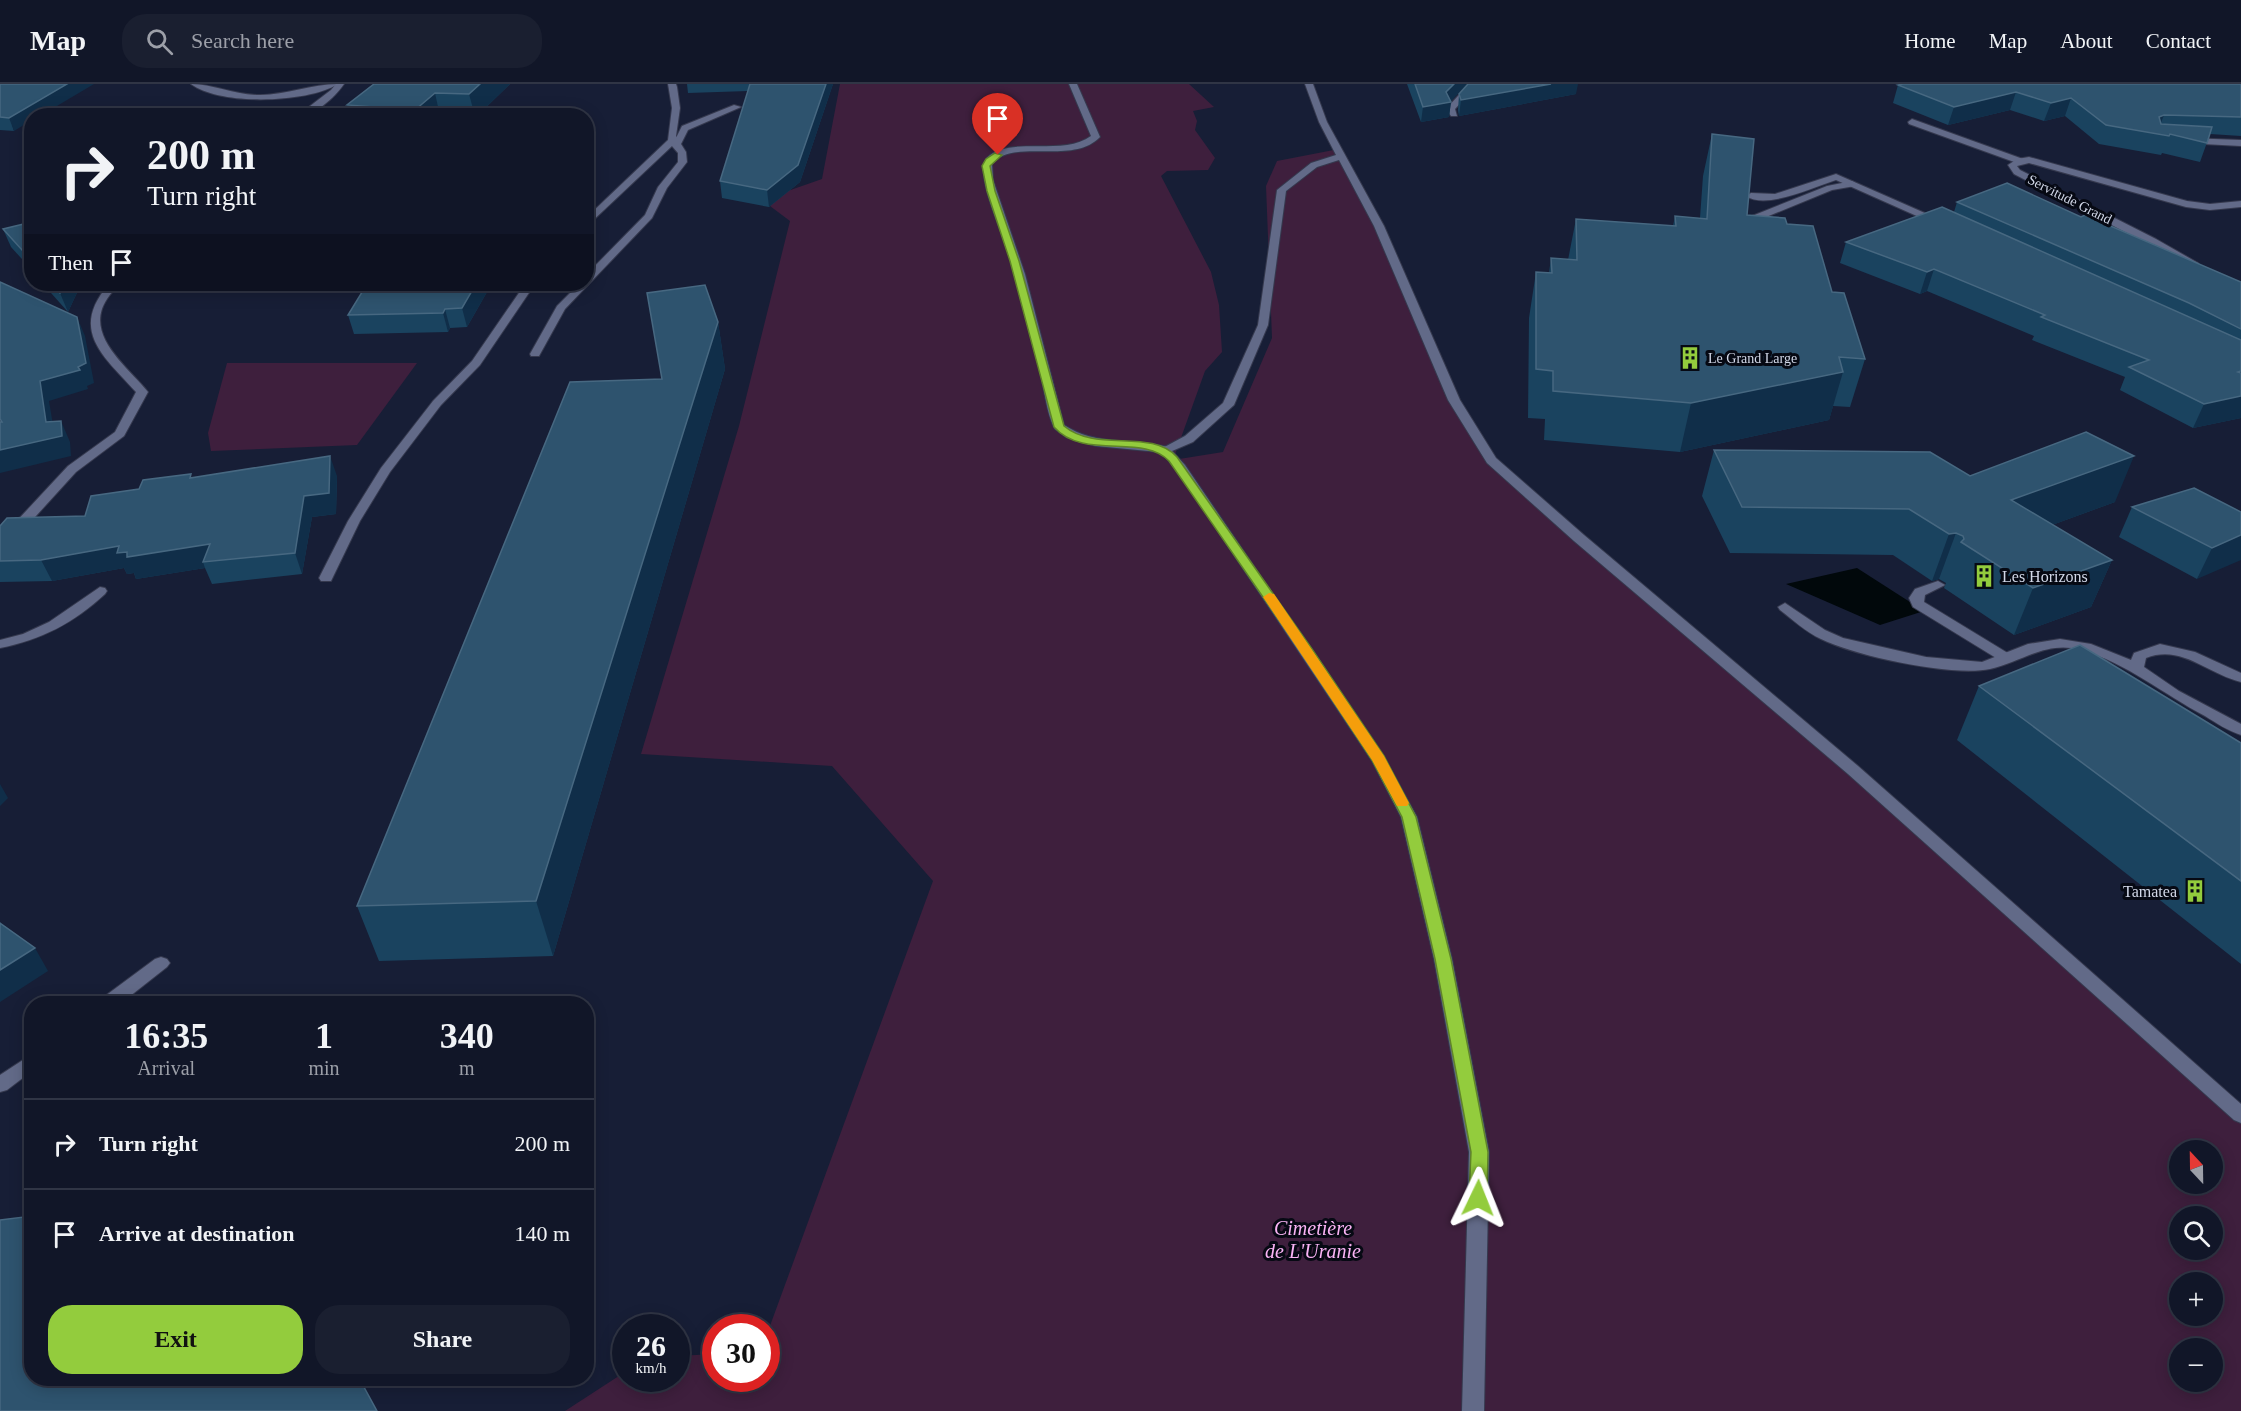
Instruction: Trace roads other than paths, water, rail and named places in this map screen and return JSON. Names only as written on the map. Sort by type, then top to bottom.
[{"type":"street","points":[[195,84],[216,93],[253,98],[294,95],[334,84]]},
{"type":"street","points":[[312,108],[334,92],[340,84]]},
{"type":"street","points":[[594,273],[649,216],[663,187],[683,162],[682,152],[674,143],[672,123],[677,110],[672,84]]},
{"type":"street","points":[[1073,84],[1096,137],[1091,143],[1077,147],[1022,150],[998,155],[986,166],[991,191],[1015,261],[1059,427],[1069,435],[1105,444],[1154,447],[1165,450],[1181,468],[1308,652],[1379,760],[1409,817],[1443,959],[1479,1152],[1473,1411]]},
{"type":"street","points":[[1309,84],[1323,122],[1340,157],[1379,226],[1454,400],[1491,460],[1579,538],[1853,770],[2241,1114]]},
{"type":"street","points":[[1454,114],[1450,109],[1474,84]]},
{"type":"street","points":[[594,217],[674,143],[685,128],[736,107]]},
{"type":"street","points":[[1912,122],[2020,161]]},
{"type":"street","points":[[2180,140],[2241,143]]},
{"type":"street","points":[[1165,450],[1189,439],[1228,405],[1236,389],[1263,325],[1282,190],[1314,165],[1340,157]]},
{"type":"street","name":"Servitude Grand","points":[[2207,273],[2153,241],[2017,172],[2012,165],[2020,161],[2036,162],[2186,204],[2210,207],[2241,204]]},
{"type":"street","points":[[1751,196],[1776,197],[1836,177],[1951,228]]},
{"type":"street","points":[[1770,229],[1754,222],[1755,218],[1830,188],[1852,184]]},
{"type":"street","points":[[0,547],[72,469],[120,434],[142,392],[99,344],[95,316],[101,296],[106,291]]},
{"type":"street","points":[[327,578],[354,521],[385,471],[437,404],[476,363],[525,291]]},
{"type":"street","points":[[536,354],[561,308],[577,291]]},
{"type":"street","points":[[1938,585],[1920,592],[1916,598],[1918,604],[2006,658]]},
{"type":"street","points":[[0,644],[50,628],[82,609],[100,591]]},
{"type":"street","points":[[1785,607],[1826,636],[1867,649],[1920,660],[1982,666],[2046,643],[2062,641],[2079,645],[2137,668],[2166,689],[2241,730]]},
{"type":"street","points":[[2137,668],[2139,656],[2160,648],[2190,655],[2241,678]]},
{"type":"street","points":[[118,996],[161,963]]},
{"type":"street","points":[[0,1084],[24,1067]]},
{"type":"place","name":"Le Grand Large","points":[[1690,358]]},
{"type":"place","name":"Les Horizons","points":[[1984,576]]},
{"type":"place","name":"Tamatea","points":[[2195,891]]},
{"type":"park label","name":"Cimetière de L'Uranie","points":[[1313,1240]]}]
